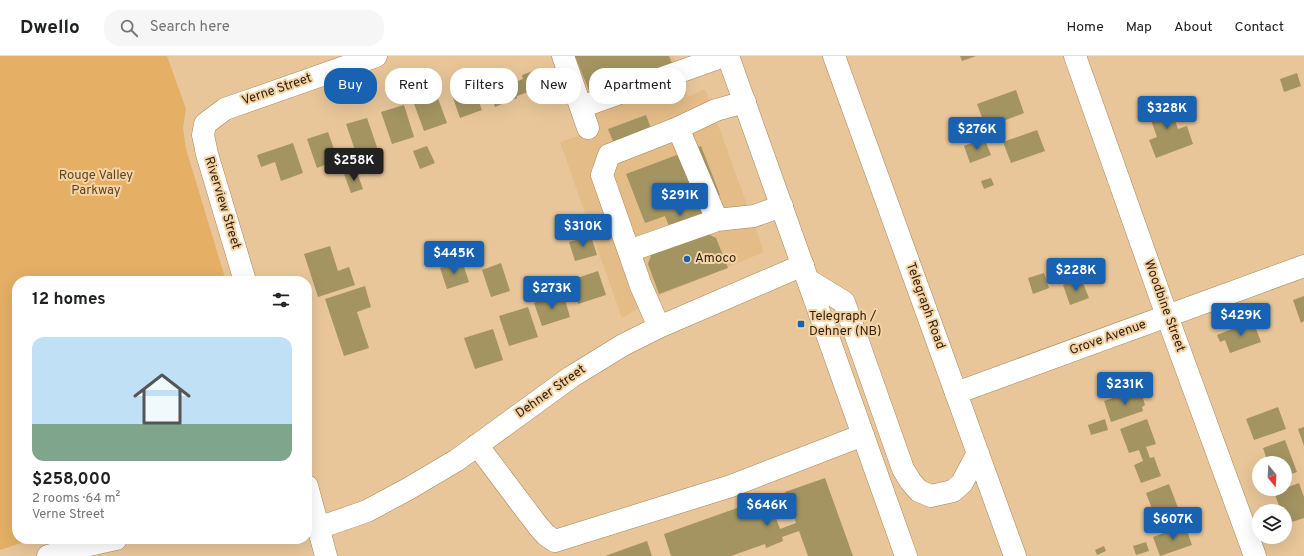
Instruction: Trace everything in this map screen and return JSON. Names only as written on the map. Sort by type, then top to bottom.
[{"type":"street","name":"Verne Street","points":[[205,124],[225,109],[376,56]]},
{"type":"street","points":[[563,56],[584,118],[724,56]]},
{"type":"street","points":[[728,56],[906,556]]},
{"type":"street","name":"Telegraph Road","points":[[834,56],[1015,556]]},
{"type":"street","name":"Woodbine Street","points":[[1075,56],[1167,316],[1255,556]]},
{"type":"street","points":[[659,327],[641,286],[602,175],[609,155],[678,128],[716,110],[745,102]]},
{"type":"street","name":"Riverview Street","points":[[205,124],[203,135],[207,154],[244,276]]},
{"type":"street","points":[[678,128],[717,220]]},
{"type":"street","points":[[629,252],[717,220],[754,216],[782,206]]},
{"type":"street","name":"Grove Avenue","points":[[956,393],[1304,266]]},
{"type":"street","points":[[805,272],[844,302],[903,469],[919,491],[931,496],[953,491],[962,483],[978,453]]},
{"type":"street","name":"Dehner Street","points":[[313,527],[367,512],[457,460],[571,377],[623,345],[659,327],[805,272]]},
{"type":"street","points":[[477,445],[538,526],[546,535],[555,541],[731,486],[863,435]]},
{"type":"street","points":[[313,527],[326,556]]},
{"type":"street","points":[[48,556],[94,544]]},
{"type":"shaded area","points":[[570,56],[673,56],[677,68],[589,68],[589,104],[686,104],[686,92],[688,97],[705,89],[764,252],[659,296],[622,318],[560,142],[596,130],[581,87],[581,68],[574,68]]},
{"type":"green space","name":"Rouge Valley Parkway","points":[[0,56],[167,56],[186,109],[183,128],[186,149],[224,276],[12,276],[12,544],[18,544],[0,550]]},
{"type":"building","points":[[575,56],[669,56],[672,63],[658,68],[589,68],[589,91]]},
{"type":"building","points":[[960,56],[976,56],[962,61]]},
{"type":"building","points":[[1297,73],[1301,86],[1284,92],[1280,79]]},
{"type":"building","points":[[526,74],[526,93],[518,96],[518,81],[523,79],[522,75]]},
{"type":"building","points":[[1016,90],[1024,113],[986,128],[977,104]]},
{"type":"building","points":[[1167,99],[1178,129],[1187,126],[1193,144],[1156,158],[1149,140],[1157,137],[1146,106]]},
{"type":"building","points":[[414,104],[440,104],[447,123],[424,131]]},
{"type":"building","points":[[455,104],[480,104],[482,110],[460,118]]},
{"type":"building","points":[[494,104],[502,104],[495,107]]},
{"type":"building","points":[[404,105],[414,137],[392,144],[381,112]]},
{"type":"building","points":[[646,115],[652,131],[615,146],[608,129]]},
{"type":"building","points":[[367,118],[378,150],[357,156],[346,124]]},
{"type":"building","points":[[1037,130],[1045,151],[1011,163],[1003,142]]},
{"type":"building","points":[[328,132],[338,160],[317,168],[307,139]]},
{"type":"building","points":[[984,138],[991,155],[970,163],[964,146]]},
{"type":"building","points":[[293,143],[303,173],[281,181],[275,162],[261,167],[257,155]]},
{"type":"building","points":[[427,146],[435,163],[420,169],[413,151]]},
{"type":"building","points":[[701,146],[720,195],[699,203],[710,233],[708,234],[716,238],[728,268],[659,294],[648,264],[652,253],[676,244],[665,216],[645,223],[626,174]]},
{"type":"building","points":[[356,170],[363,189],[351,193],[344,174]]},
{"type":"building","points":[[991,178],[994,185],[984,189],[981,181]]},
{"type":"building","points":[[591,236],[597,255],[575,261],[569,242]]},
{"type":"building","points":[[330,246],[338,271],[349,267],[355,285],[318,297],[304,254]]},
{"type":"building","points":[[462,261],[469,282],[447,289],[440,268]]},
{"type":"building","points":[[501,263],[510,291],[491,297],[482,270]]},
{"type":"building","points":[[598,271],[606,295],[578,304],[571,280]]},
{"type":"building","points":[[1044,273],[1049,288],[1033,294],[1028,278]]},
{"type":"building","points":[[1081,278],[1089,298],[1070,305],[1063,285]]},
{"type":"building","points":[[365,286],[371,307],[357,312],[369,348],[344,356],[325,299]]},
{"type":"building","points":[[563,293],[570,317],[542,326],[534,303]]},
{"type":"building","points":[[1304,296],[1304,321],[1301,323],[1293,300]]},
{"type":"building","points":[[528,307],[538,337],[509,346],[499,316]]},
{"type":"building","points":[[1253,321],[1261,342],[1230,353],[1225,340],[1220,342],[1217,335]]},
{"type":"building","points":[[493,329],[503,360],[475,369],[464,338]]},
{"type":"building","points":[[1136,390],[1138,396],[1142,395],[1145,405],[1142,407],[1143,411],[1111,422],[1104,401]]},
{"type":"building","points":[[1278,407],[1286,429],[1254,440],[1246,419]]},
{"type":"building","points":[[1105,419],[1108,430],[1091,435],[1088,425]]},
{"type":"building","points":[[1147,419],[1156,444],[1146,447],[1150,458],[1154,457],[1161,476],[1141,483],[1134,465],[1143,461],[1139,450],[1129,453],[1120,429]]},
{"type":"building","points":[[1304,427],[1304,446],[1298,429]]},
{"type":"building","points":[[1285,440],[1291,456],[1266,456],[1263,448]]},
{"type":"building","points":[[1292,459],[1297,472],[1292,474]]},
{"type":"building","points":[[825,478],[853,556],[808,556],[799,531],[782,537],[783,541],[766,548],[765,544],[731,556],[671,556],[664,534],[768,497],[780,529],[796,523],[785,492]]},
{"type":"building","points":[[1299,483],[1304,497],[1304,518],[1292,522],[1292,504],[1278,504],[1275,496],[1292,496],[1292,486]]},
{"type":"building","points":[[1169,484],[1180,513],[1157,522],[1146,493]]},
{"type":"building","points":[[1185,525],[1192,545],[1160,556],[1153,537]]},
{"type":"building","points":[[647,541],[652,556],[605,556]]},
{"type":"building","points":[[1146,542],[1149,551],[1136,555],[1133,546]]},
{"type":"building","points":[[1104,546],[1106,551],[1097,555],[1095,550]]},
{"type":"place","name":"Amoco","points":[[687,259]]},
{"type":"place","name":"Telegraph / Dehner (NB)","points":[[801,324]]}]
